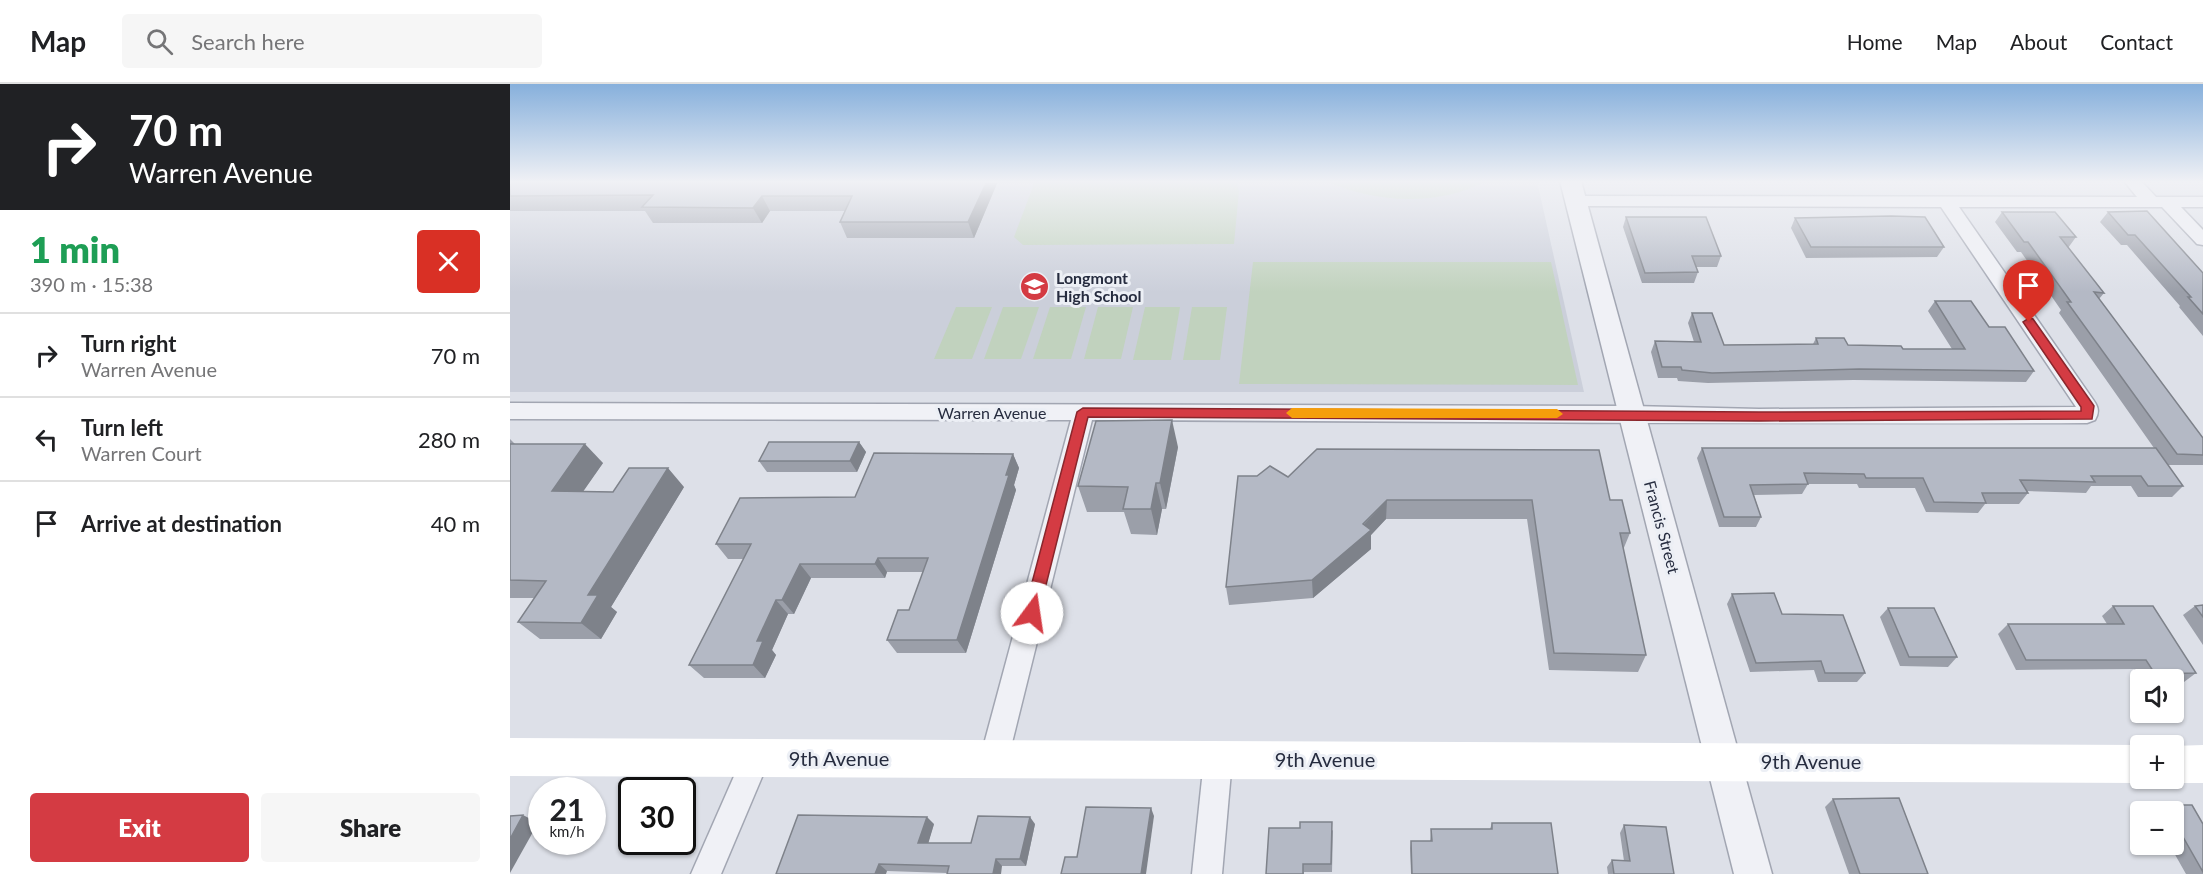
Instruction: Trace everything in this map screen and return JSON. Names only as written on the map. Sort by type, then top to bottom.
[{"type":"main road","name":"9th Avenue","points":[[510,757],[2130,764]]},
{"type":"main road","points":[[2184,764],[2203,764]]},
{"type":"street","name":"Francis Street","points":[[1579,218],[1753,874]]},
{"type":"street","name":"Warren Avenue","points":[[510,411],[1632,414],[1759,417],[2087,416],[2087,406],[1958,218]]},
{"type":"street","points":[[2177,218],[2203,240]]},
{"type":"street","points":[[994,759],[1083,412]]},
{"type":"street","points":[[706,874],[756,758]]},
{"type":"street","points":[[1207,874],[1218,760]]},
{"type":"shaded area","name":"Longmont High School","points":[[510,218],[1545,218],[1584,392],[510,392]]},
{"type":"green space","points":[[1021,218],[1236,218],[1234,244],[1023,245],[1014,237]]},
{"type":"green space","points":[[1253,262],[1551,262],[1578,385],[1239,384]]},
{"type":"green space","points":[[956,307],[992,307],[972,359],[934,359]]},
{"type":"green space","points":[[1003,307],[1039,307],[1021,359],[984,359]]},
{"type":"green space","points":[[1050,307],[1086,307],[1071,359],[1033,359]]},
{"type":"green space","points":[[1098,307],[1133,307],[1121,359],[1084,359]]},
{"type":"green space","points":[[1145,307],[1180,307],[1171,360],[1133,360]]},
{"type":"green space","points":[[1192,307],[1227,307],[1220,360],[1183,360]]},
{"type":"building","points":[[842,218],[970,218],[968,222],[840,222]]},
{"type":"building","points":[[1626,218],[1706,218],[1721,256],[1692,256],[1698,272],[1645,273]]},
{"type":"building","points":[[1795,218],[1926,218],[1944,247],[1811,247]]},
{"type":"building","points":[[2006,218],[2060,218],[2076,237],[2060,237],[2104,293],[2094,292],[2203,438],[2203,455],[2177,454],[2067,302],[2071,302],[2028,242],[2024,242]]},
{"type":"building","points":[[2113,218],[2153,218],[2203,273],[2203,314],[2188,297],[2191,297],[2135,235],[2128,235]]},
{"type":"building","points":[[1935,301],[1971,301],[1989,327],[2005,327],[2034,371],[1859,369],[1712,373],[1682,370],[1681,367],[1662,367],[1655,341],[1701,342],[1692,313],[1712,313],[1724,345],[1818,344],[1816,338],[1844,338],[1848,345],[1901,346],[1903,349],[1965,349]]},
{"type":"building","points":[[1172,420],[1160,483],[1156,483],[1151,509],[1123,509],[1128,487],[1078,486],[1096,421]]},
{"type":"building","points":[[769,442],[859,442],[850,461],[759,461]]},
{"type":"building","points":[[510,444],[585,444],[552,491],[613,492],[629,468],[668,468],[588,595],[598,595],[581,623],[518,622],[546,581],[510,580]]},
{"type":"building","points":[[1702,448],[2156,448],[2183,486],[2148,486],[2141,476],[2091,476],[2095,482],[2020,480],[2028,493],[1982,493],[1986,503],[1934,502],[1923,478],[1866,478],[1864,474],[1804,473],[1808,484],[1750,485],[1761,517],[1724,517]]},
{"type":"building","points":[[1317,449],[1599,450],[1610,500],[1622,500],[1630,533],[1620,533],[1646,655],[1554,653],[1532,500],[1387,500],[1363,524],[1371,530],[1312,580],[1226,587],[1238,476],[1257,476],[1270,466],[1288,477]]},
{"type":"building","points":[[874,453],[1013,454],[1006,475],[1009,475],[957,640],[887,640],[898,610],[909,610],[928,558],[878,558],[875,564],[800,564],[782,600],[776,600],[757,641],[763,641],[753,665],[689,665],[751,544],[716,544],[740,498],[855,497]]},
{"type":"building","points":[[1774,593],[1782,614],[1843,615],[1865,673],[1825,673],[1821,661],[1756,663],[1732,594]]},
{"type":"building","points":[[2203,605],[2203,617],[2195,606]]},
{"type":"building","points":[[2113,606],[2153,606],[2196,673],[2184,673],[2184,669],[2152,669],[2146,660],[2026,660],[2008,624],[2124,624]]},
{"type":"building","points":[[1888,608],[1934,608],[1957,657],[1909,657]]},
{"type":"building","points":[[1899,798],[1928,874],[1860,874],[1833,799]]},
{"type":"building","points":[[2184,805],[2192,805],[2203,824],[2203,872],[2184,839]]},
{"type":"building","points":[[1086,807],[1151,808],[1141,874],[1061,874],[1065,857],[1077,857]]},
{"type":"building","points":[[523,815],[510,839],[510,816]]},
{"type":"building","points":[[798,815],[927,817],[918,843],[971,843],[978,816],[1030,817],[1020,859],[996,859],[993,874],[947,874],[949,866],[879,864],[875,874],[776,874]]},
{"type":"building","points":[[1300,822],[1332,822],[1331,864],[1303,864],[1303,874],[1266,874],[1269,828],[1300,828]]},
{"type":"building","points":[[1492,823],[1551,823],[1558,874],[1412,874],[1411,841],[1432,841],[1431,829],[1492,829]]},
{"type":"building","points":[[1624,825],[1666,827],[1674,874],[1614,874],[1612,860],[1630,861]]},
{"type":"slow traffic","points":[[1292,413],[1557,414]]},
{"type":"place","name":"Longmont High School","points":[[1035,287]]},
{"type":"route","points":[[1032,613],[1083,412],[1632,414],[1759,417],[2087,416],[2087,406],[2029,322]]}]
